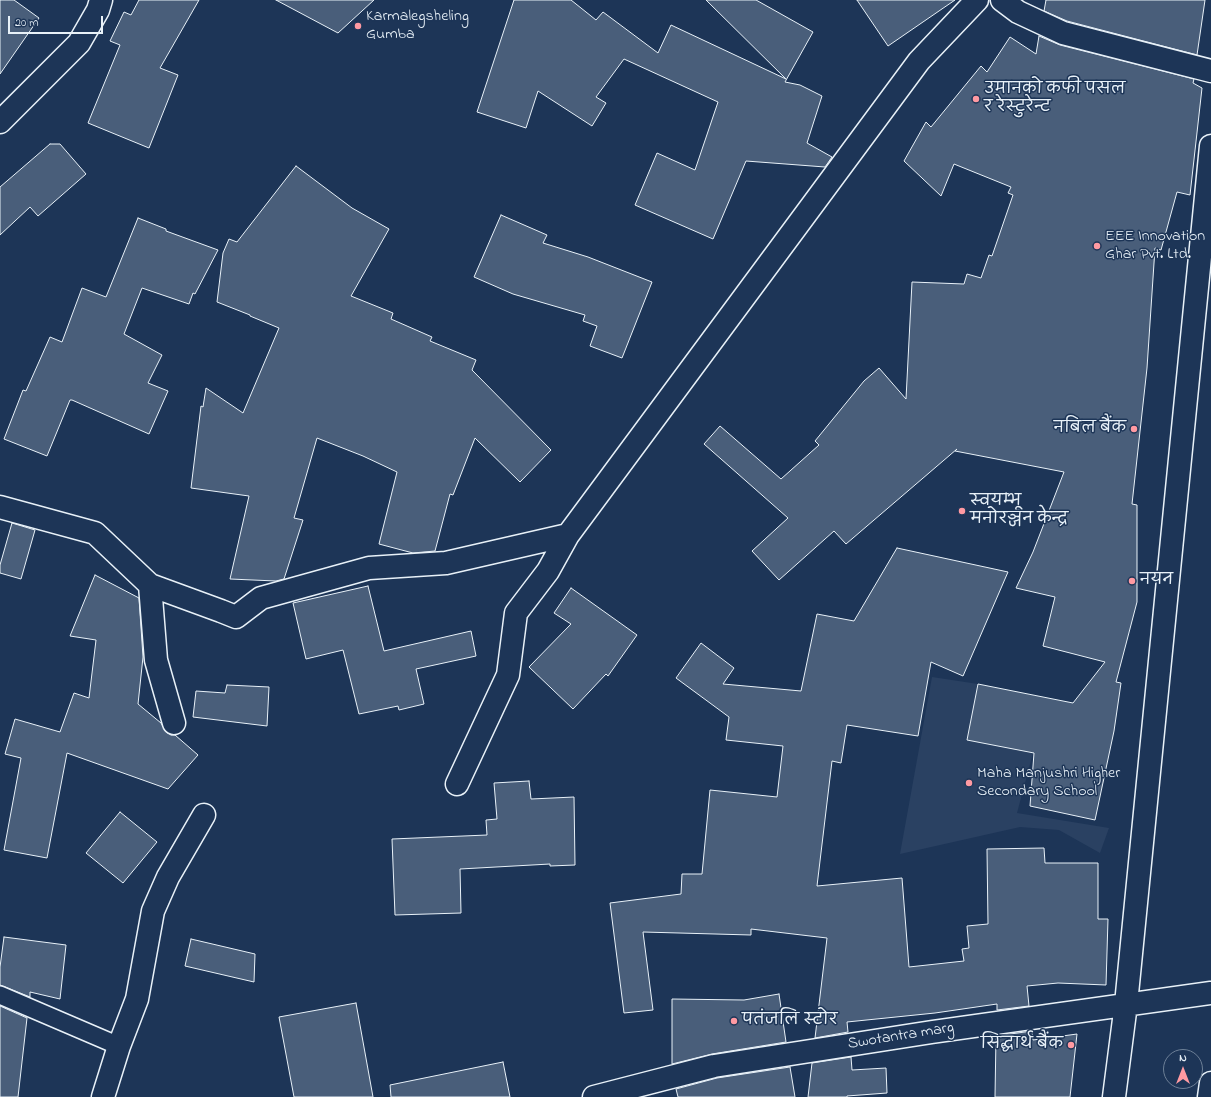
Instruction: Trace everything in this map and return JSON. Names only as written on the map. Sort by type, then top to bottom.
[{"type":"main road","points":[[0,122],[79,43],[98,10],[101,0]]},
{"type":"main road","points":[[457,784],[508,675],[516,613],[548,572],[568,535],[919,61],[977,0]]},
{"type":"main road","points":[[1002,0],[1018,12],[1063,33],[1211,71]]},
{"type":"main road","points":[[1114,1097],[1126,1004],[1211,146]]},
{"type":"main road","points":[[0,507],[95,533],[150,585],[236,617],[261,598],[369,568],[446,563],[568,535]]},
{"type":"main road","points":[[150,585],[156,660],[174,722]]},
{"type":"main road","points":[[103,1097],[119,1046],[137,999],[152,911],[168,877],[204,815]]},
{"type":"main road","name":"Swotantra marg","points":[[594,1097],[714,1066],[932,1032],[1211,993]]},
{"type":"main road","points":[[1209,1097],[1211,1083]]},
{"type":"lane","points":[[0,995],[119,1046]]},
{"type":"shaded area","name":"Maha Manjushri Higher Secondary School","points":[[932,677],[978,684],[974,707],[1039,720],[1033,753],[1017,813],[1109,828],[1100,853],[1059,830],[1020,827],[900,854]]},
{"type":"building","points":[[0,0],[14,0],[39,18],[0,74]]},
{"type":"building","points":[[139,0],[199,0],[160,68],[178,75],[149,148],[88,123],[120,45],[110,41],[124,12],[131,15]]},
{"type":"building","points":[[276,0],[374,0],[338,33]]},
{"type":"building","points":[[514,0],[571,0],[596,20],[603,12],[658,53],[671,25],[786,79],[706,0],[756,0],[813,32],[785,82],[800,85],[822,96],[807,143],[832,157],[825,167],[746,161],[713,239],[635,205],[657,153],[695,170],[718,102],[624,59],[596,97],[606,103],[592,126],[538,91],[526,128],[477,112]]},
{"type":"building","points":[[857,0],[955,0],[888,46]]},
{"type":"building","points":[[1046,0],[1205,0],[1197,55],[1067,21],[1044,11]]},
{"type":"building","points":[[1039,36],[1060,45],[1194,79],[1193,83],[1202,88],[1190,195],[1177,192],[1161,250],[1155,248],[1147,368],[1132,504],[1137,505],[1137,602],[1116,682],[1121,683],[1114,731],[1095,820],[1030,806],[1034,753],[967,740],[978,684],[1073,703],[1105,662],[1043,646],[1055,597],[1016,588],[1033,552],[1064,472],[955,451],[957,449],[846,544],[834,531],[779,580],[752,551],[788,518],[704,444],[720,426],[781,479],[819,445],[815,441],[864,381],[879,368],[906,399],[912,282],[964,284],[967,274],[981,278],[989,255],[992,256],[1013,195],[1008,193],[1011,187],[954,164],[941,196],[904,161],[926,122],[931,127],[981,66],[987,72],[1010,37],[1036,54]]},
{"type":"building","points":[[50,144],[60,144],[86,174],[38,216],[30,207],[0,235],[0,187]]},
{"type":"building","points":[[296,166],[352,208],[389,229],[351,296],[393,313],[391,319],[432,337],[430,341],[476,360],[472,370],[551,450],[520,482],[475,438],[453,495],[450,494],[435,551],[413,553],[379,544],[397,472],[363,456],[317,438],[294,518],[303,520],[284,579],[276,581],[230,579],[249,496],[191,488],[201,406],[203,407],[206,388],[243,413],[279,328],[217,302],[223,253],[229,239],[237,242]]},
{"type":"building","points":[[501,215],[547,235],[543,243],[588,257],[652,282],[622,358],[590,346],[597,326],[583,321],[585,315],[513,294],[474,277]]},
{"type":"building","points":[[138,218],[166,229],[166,231],[218,250],[195,294],[193,293],[189,304],[142,288],[124,334],[162,355],[148,383],[168,391],[149,434],[70,400],[47,456],[4,439],[23,390],[26,391],[50,337],[62,342],[82,288],[106,297]]},
{"type":"building","points":[[12,523],[35,530],[21,579],[0,573],[0,565]]},
{"type":"building","points":[[897,548],[1008,572],[963,676],[931,662],[918,736],[847,725],[841,763],[832,761],[817,886],[902,878],[909,967],[964,961],[962,949],[969,948],[967,926],[988,924],[987,849],[1044,848],[1045,863],[1098,863],[1098,919],[1108,919],[1106,985],[1058,983],[1027,986],[1029,1006],[997,1010],[997,1004],[935,1013],[847,1022],[848,1032],[815,1038],[827,938],[751,929],[751,935],[643,932],[653,1010],[624,1013],[610,903],[681,894],[682,874],[702,874],[710,790],[777,797],[783,746],[726,740],[729,717],[676,678],[701,643],[734,668],[723,684],[801,691],[817,614],[854,621]]},
{"type":"building","points":[[95,575],[139,598],[143,657],[138,704],[161,723],[166,732],[171,735],[175,735],[198,755],[168,789],[67,753],[47,858],[4,850],[21,758],[5,754],[15,719],[60,732],[74,693],[89,698],[96,640],[70,636]]},
{"type":"building","points":[[368,586],[384,651],[471,631],[476,656],[416,669],[424,704],[399,710],[398,706],[359,714],[343,650],[306,659],[293,603]]},
{"type":"building","points":[[571,588],[637,635],[608,676],[606,674],[573,709],[529,667],[571,624],[554,613]]},
{"type":"building","points":[[227,685],[269,687],[267,726],[193,717],[196,691],[225,693]]},
{"type":"building","points":[[529,781],[531,799],[574,797],[575,865],[550,866],[550,864],[460,869],[461,913],[395,915],[392,839],[487,835],[486,820],[497,819],[494,783]]},
{"type":"building","points":[[120,812],[157,842],[123,883],[86,853]]},
{"type":"building","points":[[4,937],[66,945],[60,999],[30,992],[30,997],[0,985],[0,967]]},
{"type":"building","points":[[191,939],[255,954],[254,982],[185,966]]},
{"type":"building","points":[[779,994],[786,1042],[712,1054],[672,1064],[672,999],[744,1000]]},
{"type":"building","points":[[356,1003],[373,1097],[294,1097],[279,1017]]},
{"type":"building","points":[[0,1006],[27,1018],[18,1097],[0,1097]]},
{"type":"building","points":[[1032,1031],[1033,1040],[1077,1034],[1070,1097],[995,1097],[996,1036]]},
{"type":"building","points":[[851,1057],[852,1070],[886,1068],[887,1093],[847,1097],[808,1097],[812,1063]]},
{"type":"building","points":[[503,1062],[510,1097],[391,1097],[390,1085]]},
{"type":"building","points":[[790,1067],[795,1097],[678,1097],[676,1089],[717,1078]]},
{"type":"place","name":"Karmalegsheling Gumba","points":[[358,26]]},
{"type":"place","name":"उमानको कफी पसल र रेस्टुरेन्ट","points":[[976,99]]},
{"type":"place","name":"EEE Innovation Ghar Pvt. Ltd.","points":[[1097,246]]},
{"type":"place","name":"नबिल बैंक","points":[[1134,429]]},
{"type":"place","name":"स्वयम्भू मनोरञ्जन केन्द्र","points":[[962,511]]},
{"type":"place","name":"नयन","points":[[1132,581]]},
{"type":"place","name":"Maha Manjushri Higher Secondary School","points":[[969,783]]},
{"type":"place","name":"पतंजलि स्टोर","points":[[734,1021]]},
{"type":"place","name":"सिद्धार्थ बैंक","points":[[1071,1045]]}]
